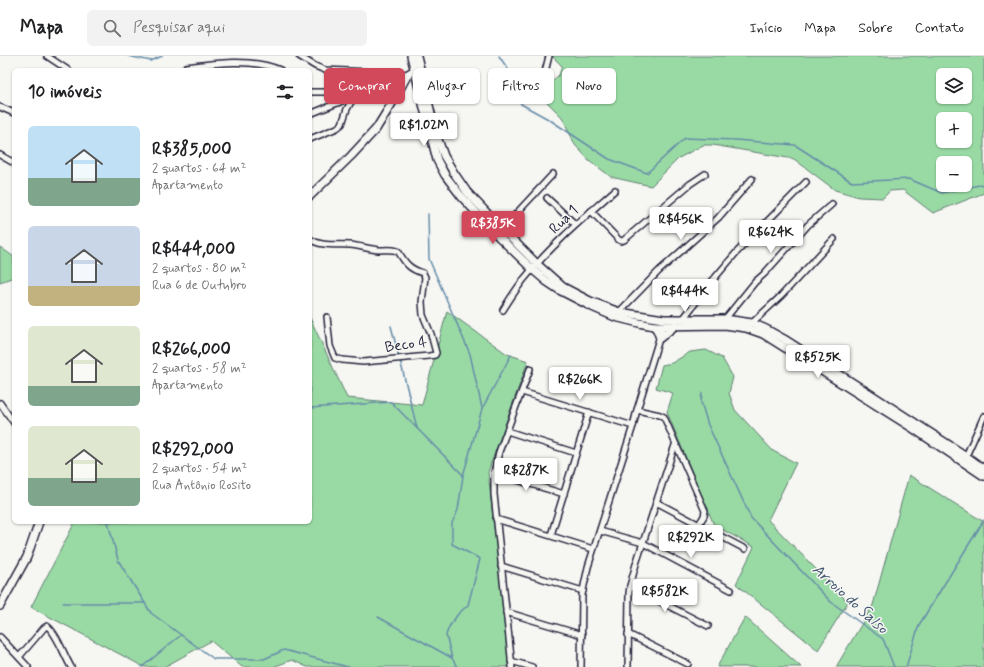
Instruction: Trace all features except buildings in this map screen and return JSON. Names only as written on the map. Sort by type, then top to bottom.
[{"type":"main road","points":[[411,56],[414,68]]},
{"type":"main road","points":[[414,68],[417,56]]},
{"type":"main road","points":[[312,194],[376,129],[413,72]]},
{"type":"main road","points":[[423,104],[437,160],[445,175],[500,238],[534,267],[564,287],[590,301],[610,310],[619,312],[664,319],[725,318],[752,324],[766,329],[783,342],[984,476]]},
{"type":"main road","points":[[426,104],[444,156],[458,180],[546,281],[561,291],[615,317],[654,326],[725,325],[746,328],[783,342],[966,456],[984,469]]},
{"type":"main road","points":[[619,312],[663,326],[710,318]]},
{"type":"main road","points":[[654,326],[660,338],[676,325]]},
{"type":"main road","points":[[0,606],[27,556],[38,524]]},
{"type":"street","points":[[47,56],[65,68]]},
{"type":"street","points":[[298,56],[324,70]]},
{"type":"street","points":[[546,68],[549,56]]},
{"type":"street","points":[[184,68],[219,63],[255,63],[273,68]]},
{"type":"street","points":[[312,92],[324,92]]},
{"type":"street","points":[[312,113],[335,104]]},
{"type":"street","points":[[312,138],[338,128],[342,124],[350,104]]},
{"type":"street","points":[[0,107],[12,112]]},
{"type":"street","points":[[0,155],[12,162]]},
{"type":"street","points":[[502,229],[553,174]]},
{"type":"street","points":[[591,211],[621,241],[690,184],[705,174]]},
{"type":"street","points":[[619,312],[659,271],[718,218],[752,179]]},
{"type":"street","points":[[683,319],[713,280],[806,182]]},
{"type":"street","name":"Rua 1","points":[[503,310],[534,267],[575,224],[615,190]]},
{"type":"street","points":[[548,198],[575,224]]},
{"type":"street","points":[[725,318],[755,282],[808,225],[832,204]]},
{"type":"street","points":[[752,324],[781,296],[834,239]]},
{"type":"street","name":"Beco 4","points":[[312,240],[318,243],[398,251],[410,267],[422,273],[425,277],[422,302],[423,315],[431,334],[436,352],[435,355],[364,362],[335,358],[330,346],[328,317]]},
{"type":"street","points":[[581,667],[583,591],[588,568],[663,326]]},
{"type":"street","points":[[512,667],[496,519],[494,473],[499,452],[530,369]]},
{"type":"street","points":[[522,392],[633,426]]},
{"type":"street","points":[[0,403],[12,420]]},
{"type":"street","points":[[637,410],[662,416],[705,511],[699,524]]},
{"type":"street","points":[[551,536],[589,412]]},
{"type":"street","points":[[966,456],[984,416]]},
{"type":"street","points":[[507,431],[576,453]]},
{"type":"street","points":[[628,667],[630,586],[642,544],[675,445]]},
{"type":"street","points":[[494,473],[564,494]]},
{"type":"street","points":[[656,502],[745,549]]},
{"type":"street","points":[[496,519],[593,549]]},
{"type":"street","points":[[600,531],[642,544],[731,590]]},
{"type":"street","points":[[501,566],[583,591]]},
{"type":"street","points":[[630,586],[708,626]]},
{"type":"street","points":[[506,612],[582,635]]},
{"type":"street","points":[[19,657],[47,626],[52,630],[71,667]]},
{"type":"street","points":[[628,634],[688,664]]},
{"type":"street","points":[[0,637],[28,667]]},
{"type":"street","points":[[512,661],[532,667]]},
{"type":"green space","points":[[553,56],[984,56],[984,193],[933,213],[903,190],[890,191],[883,198],[859,197],[835,190],[794,159],[713,145],[703,145],[679,158],[651,186],[611,177],[589,160],[575,145],[562,117],[549,104],[554,104],[554,79],[559,75],[562,66]]},
{"type":"green space","points":[[0,247],[12,256],[12,278],[0,282]]},
{"type":"green space","points":[[447,311],[507,354],[528,361],[488,472],[510,667],[307,667],[292,660],[273,667],[242,667],[211,641],[164,667],[144,667],[31,607],[74,524],[312,524],[312,322],[347,398],[422,405]]},
{"type":"green space","points":[[706,350],[722,358],[733,377],[729,393],[735,410],[773,451],[796,463],[768,520],[848,602],[818,650],[736,584],[754,547],[714,525],[667,412],[673,393],[656,388],[662,365],[672,363],[690,352]]},
{"type":"green space","points":[[909,475],[984,522],[983,667],[836,667],[873,605]]},
{"type":"green space","points":[[745,617],[801,667],[717,667]]},
{"type":"waterway","points":[[128,56],[151,61],[162,56]]},
{"type":"waterway","points":[[499,56],[516,81],[521,104],[550,120],[609,159],[647,173],[685,138],[736,140],[795,145],[852,182],[909,179],[942,193],[984,184]]},
{"type":"waterway","points":[[428,214],[429,259],[470,354],[482,408]]},
{"type":"waterway","points":[[391,326],[399,357]]},
{"type":"waterway","points":[[457,667],[452,658],[446,635],[449,627],[458,614],[468,605],[480,559],[452,544],[452,523],[458,510],[463,476],[482,409],[511,355]]},
{"type":"waterway","points":[[400,360],[417,428]]},
{"type":"waterway","name":"Arroio do Salso","points":[[702,393],[701,402],[708,425],[751,518],[831,602],[883,639],[894,667]]},
{"type":"waterway","points":[[312,408],[391,402],[463,475]]},
{"type":"waterway","points":[[906,667],[919,625],[984,520]]},
{"type":"waterway","points":[[109,524],[118,560],[151,613],[214,659],[264,659],[284,650],[348,667]]},
{"type":"waterway","points":[[63,603],[145,603]]},
{"type":"waterway","points":[[378,617],[452,658]]},
{"type":"waterway","points":[[142,667],[181,635]]}]
